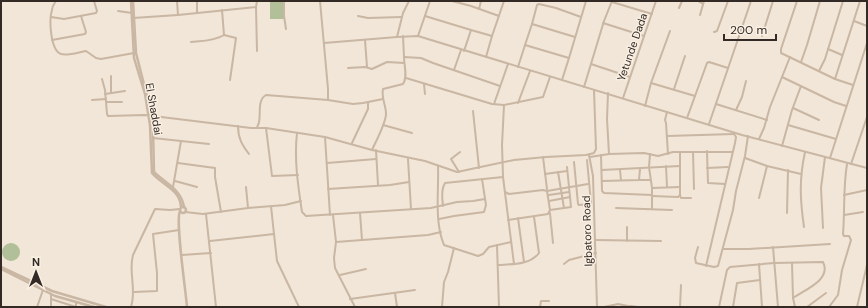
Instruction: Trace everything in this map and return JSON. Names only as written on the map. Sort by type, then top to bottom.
[{"type":"street","points":[[55,1],[51,11],[52,40],[55,50],[62,54],[86,51],[96,58],[101,59],[135,53]]},
{"type":"street","points":[[51,17],[64,19],[97,12],[94,1]]},
{"type":"street","points":[[132,1],[133,18]]},
{"type":"street","points":[[132,1],[135,53],[146,91],[150,116],[153,138],[154,172],[173,187],[180,195],[183,213],[206,214],[248,208],[285,205],[301,201]]},
{"type":"street","points":[[177,1],[178,15]]},
{"type":"street","points":[[197,13],[198,1]]},
{"type":"street","points":[[257,1],[257,51]]},
{"type":"street","points":[[284,1],[286,29]]},
{"type":"street","points":[[320,1],[328,100]]},
{"type":"street","points":[[397,36],[402,17],[409,1]]},
{"type":"street","points":[[418,36],[430,1]]},
{"type":"street","points":[[452,1],[499,16]]},
{"type":"street","points":[[479,9],[481,1]]},
{"type":"street","points":[[486,57],[504,1]]},
{"type":"street","points":[[562,80],[586,1]]},
{"type":"street","points":[[584,87],[603,23],[612,1],[652,14]]},
{"type":"street","name":"Yetunde Dada","points":[[623,98],[656,1]]},
{"type":"street","points":[[679,8],[682,1]]},
{"type":"street","points":[[698,1],[704,2],[700,15]]},
{"type":"street","points":[[714,32],[717,30],[728,1]]},
{"type":"street","points":[[709,124],[751,1]]},
{"type":"street","points":[[762,36],[773,1]]},
{"type":"street","points":[[797,1],[781,53],[835,79],[853,85]]},
{"type":"street","points":[[801,62],[820,1]]},
{"type":"street","points":[[819,71],[828,49],[843,1]]},
{"type":"street","points":[[835,79],[860,1]]},
{"type":"street","points":[[518,67],[537,5],[539,4],[556,8],[581,17]]},
{"type":"street","points":[[133,18],[256,7]]},
{"type":"street","points":[[222,10],[224,35]]},
{"type":"street","points":[[118,11],[132,13]]},
{"type":"street","points":[[52,40],[85,34],[86,32],[81,16]]},
{"type":"street","points":[[358,16],[368,18],[402,17]]},
{"type":"street","points":[[425,16],[492,36]]},
{"type":"street","points":[[854,21],[867,26]]},
{"type":"street","points":[[603,23],[644,36]]},
{"type":"street","points":[[532,24],[575,37]]},
{"type":"street","points":[[464,51],[471,30]]},
{"type":"street","points":[[645,106],[651,83],[670,31]]},
{"type":"street","points":[[191,42],[210,40],[224,35],[227,37],[236,38],[230,80]]},
{"type":"street","points":[[324,43],[397,36],[418,36],[530,71],[608,93],[645,106],[709,124],[734,133],[867,168]]},
{"type":"street","points":[[372,150],[386,115],[383,89],[403,84],[406,78],[402,36]]},
{"type":"street","points":[[366,40],[367,67]]},
{"type":"street","points":[[830,158],[867,43]]},
{"type":"street","points":[[525,45],[569,58]]},
{"type":"street","points":[[828,49],[842,55]]},
{"type":"street","points":[[454,70],[461,50]]},
{"type":"street","points":[[674,89],[685,56]]},
{"type":"street","points":[[404,57],[421,58],[500,86]]},
{"type":"street","points":[[759,139],[790,57]]},
{"type":"street","points":[[348,68],[367,67],[370,69],[376,68],[387,62],[404,63]]},
{"type":"street","points":[[687,118],[706,63],[709,62],[728,68]]},
{"type":"street","points":[[494,104],[508,64]]},
{"type":"street","points":[[591,64],[630,77]]},
{"type":"street","points":[[518,102],[530,71]]},
{"type":"street","points":[[111,76],[111,93]]},
{"type":"street","points":[[406,78],[486,103],[504,104],[543,97],[550,77]]},
{"type":"street","points":[[782,77],[834,102],[847,106]]},
{"type":"street","points":[[102,79],[108,116],[145,115],[266,128],[325,137],[372,150],[419,160],[459,172],[502,162],[543,157],[634,153],[658,156],[680,152],[732,152]]},
{"type":"street","points":[[736,110],[742,97],[746,81]]},
{"type":"street","points":[[651,83],[695,96]]},
{"type":"street","points":[[424,84],[425,94]]},
{"type":"street","points":[[782,146],[801,86]]},
{"type":"street","points":[[590,156],[596,149],[594,90]]},
{"type":"street","points":[[105,94],[125,91]]},
{"type":"street","points":[[608,93],[608,154]]},
{"type":"street","points":[[257,128],[261,100],[265,95],[328,100],[353,104],[383,99]]},
{"type":"street","points":[[92,100],[122,102]]},
{"type":"street","points":[[352,144],[368,109],[368,102]]},
{"type":"street","points":[[504,104],[502,162],[514,264]]},
{"type":"street","points":[[716,104],[767,120]]},
{"type":"street","points":[[793,108],[819,120]]},
{"type":"street","points":[[472,111],[479,168]]},
{"type":"street","points":[[667,112],[665,120],[668,154]]},
{"type":"street","name":"El Shaddai","points":[[150,116],[152,173],[175,192],[179,198],[182,209]]},
{"type":"street","points":[[851,164],[867,117]]},
{"type":"street","points":[[383,125],[412,132]]},
{"type":"street","points":[[788,125],[836,139]]},
{"type":"street","points":[[238,126],[240,142],[249,154]]},
{"type":"street","points":[[266,128],[272,176],[298,175]]},
{"type":"street","points":[[297,133],[296,153],[302,212],[304,215],[332,215],[438,207],[460,201],[473,202],[484,199]]},
{"type":"street","points":[[667,136],[734,133]]},
{"type":"street","points":[[706,266],[726,184],[736,136],[734,133]]},
{"type":"street","points":[[698,247],[695,262],[706,266],[718,266],[734,210],[736,191],[745,158],[748,136]]},
{"type":"street","points":[[325,137],[328,189],[336,242],[334,263],[335,268],[340,275],[355,307]]},
{"type":"street","points":[[153,138],[209,144]]},
{"type":"street","points":[[173,187],[181,141]]},
{"type":"street","points":[[376,150],[378,185]]},
{"type":"street","points":[[707,151],[708,183],[726,184]]},
{"type":"street","points":[[459,172],[451,159],[460,152]]},
{"type":"street","points":[[680,152],[680,195]]},
{"type":"street","points":[[693,152],[694,188]]},
{"type":"street","points":[[804,227],[800,200],[801,174],[805,152]]},
{"type":"street","points":[[650,154],[649,167],[652,188],[652,209]]},
{"type":"street","points":[[601,155],[602,191],[606,194],[678,197],[680,195]]},
{"type":"street","name":"Igbatoro Road","points":[[590,156],[593,176],[596,240],[597,307]]},
{"type":"street","points":[[543,157],[549,195],[553,242]]},
{"type":"street","points":[[824,228],[821,188],[825,157]]},
{"type":"street","points":[[408,158],[411,209]]},
{"type":"street","points":[[745,158],[767,166],[801,174]]},
{"type":"street","points":[[326,163],[376,159]]},
{"type":"street","points":[[574,162],[578,204],[590,204],[587,160]]},
{"type":"street","points":[[178,163],[215,168],[215,177],[221,212]]},
{"type":"street","points":[[829,307],[838,295],[842,270],[851,240],[849,236],[844,236],[843,234],[844,182],[848,163]]},
{"type":"street","points":[[438,166],[438,207],[444,245],[478,256],[483,254],[489,247],[511,242]]},
{"type":"street","points":[[666,166],[667,187]]},
{"type":"street","points":[[602,170],[680,166]]},
{"type":"street","points":[[759,198],[767,166]]},
{"type":"street","points":[[508,220],[534,216],[571,206],[567,167]]},
{"type":"street","points":[[707,168],[729,167]]},
{"type":"street","points":[[639,180],[640,168]]},
{"type":"street","points":[[620,170],[621,180]]},
{"type":"street","points":[[787,213],[788,170]]},
{"type":"street","points":[[545,174],[568,171]]},
{"type":"street","points":[[558,172],[564,208]]},
{"type":"street","points":[[443,206],[442,194],[443,185],[445,183],[503,177]]},
{"type":"street","points":[[439,220],[454,216],[484,212],[486,206],[482,179]]},
{"type":"street","points":[[602,181],[650,180]]},
{"type":"street","points":[[175,181],[196,187]]},
{"type":"street","points":[[328,189],[390,185],[409,182]]},
{"type":"street","points":[[505,192],[509,194],[588,184]]},
{"type":"street","points":[[246,187],[248,208]]},
{"type":"street","points":[[652,188],[680,187]]},
{"type":"street","points":[[844,195],[867,190]]},
{"type":"street","points":[[549,195],[569,192]]},
{"type":"street","points":[[506,198],[509,194]]},
{"type":"street","points":[[680,195],[681,198],[691,198]]},
{"type":"street","points":[[549,201],[570,197]]},
{"type":"street","points":[[271,206],[277,261],[299,307]]},
{"type":"street","points":[[616,208],[672,210]]},
{"type":"street","points":[[131,307],[134,292],[131,263],[133,255],[155,209],[182,209]]},
{"type":"street","points":[[182,209],[178,215],[187,307]]},
{"type":"street","points":[[844,215],[863,212]]},
{"type":"street","points":[[360,213],[362,240]]},
{"type":"street","points":[[206,214],[216,307]]},
{"type":"street","points":[[498,265],[514,264],[533,260],[539,254],[534,216]]},
{"type":"street","points":[[518,218],[524,262]]},
{"type":"street","points":[[627,227],[627,240]]},
{"type":"street","points":[[134,292],[156,292],[158,290],[153,234],[179,230]]},
{"type":"street","points":[[336,242],[428,235],[441,232]]},
{"type":"street","points":[[210,241],[274,234]]},
{"type":"street","points":[[596,240],[661,241]]},
{"type":"street","points":[[723,249],[830,244]]},
{"type":"street","points":[[497,245],[499,307]]},
{"type":"street","points":[[773,247],[778,307]]},
{"type":"street","points":[[442,307],[444,282],[454,248]]},
{"type":"street","points":[[182,255],[211,253]]},
{"type":"street","points":[[564,264],[569,260],[596,253]]},
{"type":"street","points":[[719,307],[728,268],[774,263],[823,262],[825,265],[823,277],[818,282],[793,298]]},
{"type":"street","points":[[792,263],[793,298],[795,307]]},
{"type":"street","points":[[759,264],[762,307]]},
{"type":"street","points":[[857,307],[867,265]]},
{"type":"street","points":[[1,268],[51,294],[92,307]]},
{"type":"street","points":[[1,268],[70,298],[106,307]]},
{"type":"street","points":[[340,275],[366,269]]},
{"type":"street","points":[[733,307],[737,283],[760,280]]},
{"type":"street","points":[[680,307],[681,285]]},
{"type":"street","points":[[37,307],[43,290]]},
{"type":"street","points":[[350,299],[415,290]]},
{"type":"street","points":[[395,293],[396,307]]},
{"type":"street","points":[[807,307],[826,293]]},
{"type":"street","points":[[51,294],[51,307]]},
{"type":"street","points":[[60,302],[61,297]]},
{"type":"street","points":[[51,299],[76,307],[76,302]]},
{"type":"street","points":[[540,307],[541,301],[549,301]]},
{"type":"street","points":[[604,307],[615,304],[638,307]]},
{"type":"green space","points":[[270,2],[283,2],[284,19],[270,19]]},
{"type":"green space","points":[[11,243],[17,246],[20,252],[17,258],[11,261],[5,258],[2,252],[5,246]]}]
